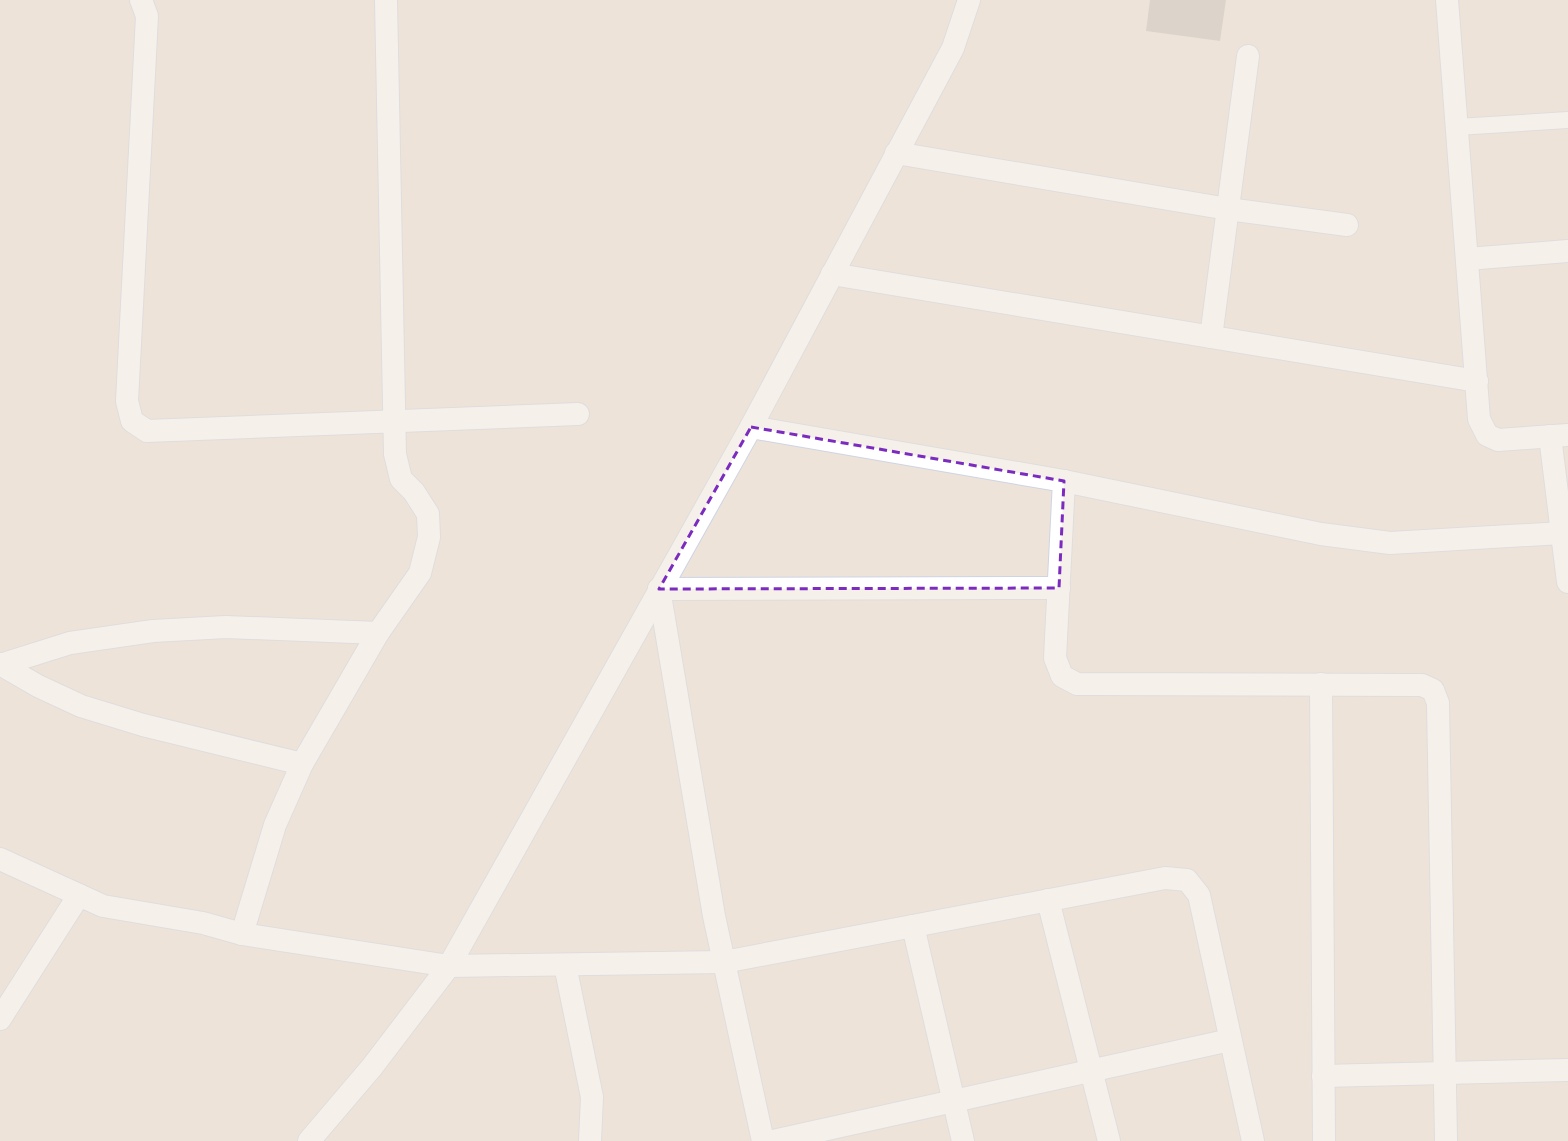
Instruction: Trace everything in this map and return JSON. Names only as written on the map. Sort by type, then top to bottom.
[{"type":"street","points":[[141,0],[147,16],[127,401],[132,421],[147,431],[578,414]]},
{"type":"street","points":[[242,934],[275,825],[302,764],[378,633],[420,573],[429,537],[428,514],[414,492],[401,479],[395,454],[386,0]]},
{"type":"street","points":[[309,1141],[372,1067],[449,966],[751,427],[953,48],[969,0]]},
{"type":"street","points":[[1447,0],[1479,420],[1487,435],[1498,440],[1559,436],[1562,533],[1568,582]]},
{"type":"street","points":[[1211,337],[1248,56]]},
{"type":"street","points":[[896,153],[1228,209],[1347,225]]},
{"type":"street","points":[[1467,259],[1568,251]]},
{"type":"street","points":[[832,274],[1477,381]]},
{"type":"street","points":[[751,427],[1064,480],[1321,534],[1390,543],[1562,533]]},
{"type":"street","points":[[1064,480],[1055,658],[1062,676],[1077,684],[1422,685],[1433,690],[1438,702],[1446,1141]]},
{"type":"street","points":[[659,589],[1059,588]]},
{"type":"street","points":[[659,589],[714,916],[762,1141]]},
{"type":"street","points":[[0,665],[70,643],[153,631],[226,627],[378,633]]},
{"type":"street","points":[[0,665],[38,686],[81,706],[143,724],[302,764]]},
{"type":"street","points":[[1321,684],[1324,1141]]},
{"type":"street","points":[[0,859],[103,906],[203,923],[242,934],[449,966],[724,962],[1166,878],[1187,880],[1199,895],[1253,1141]]},
{"type":"street","points":[[0,1019],[79,895]]},
{"type":"street","points":[[1048,900],[1109,1141]]},
{"type":"street","points":[[913,926],[962,1141]]},
{"type":"street","points":[[566,965],[592,1097],[590,1141]]},
{"type":"street","points":[[773,1141],[1230,1040]]},
{"type":"street","points":[[1323,1076],[1568,1070]]},
{"type":"lane","points":[[1457,127],[1568,120]]},
{"type":"highlighted area","points":[[751,427],[1064,481],[1059,588],[659,589]]},
{"type":"building","points":[[1150,0],[1226,0],[1220,41],[1146,31]]}]
